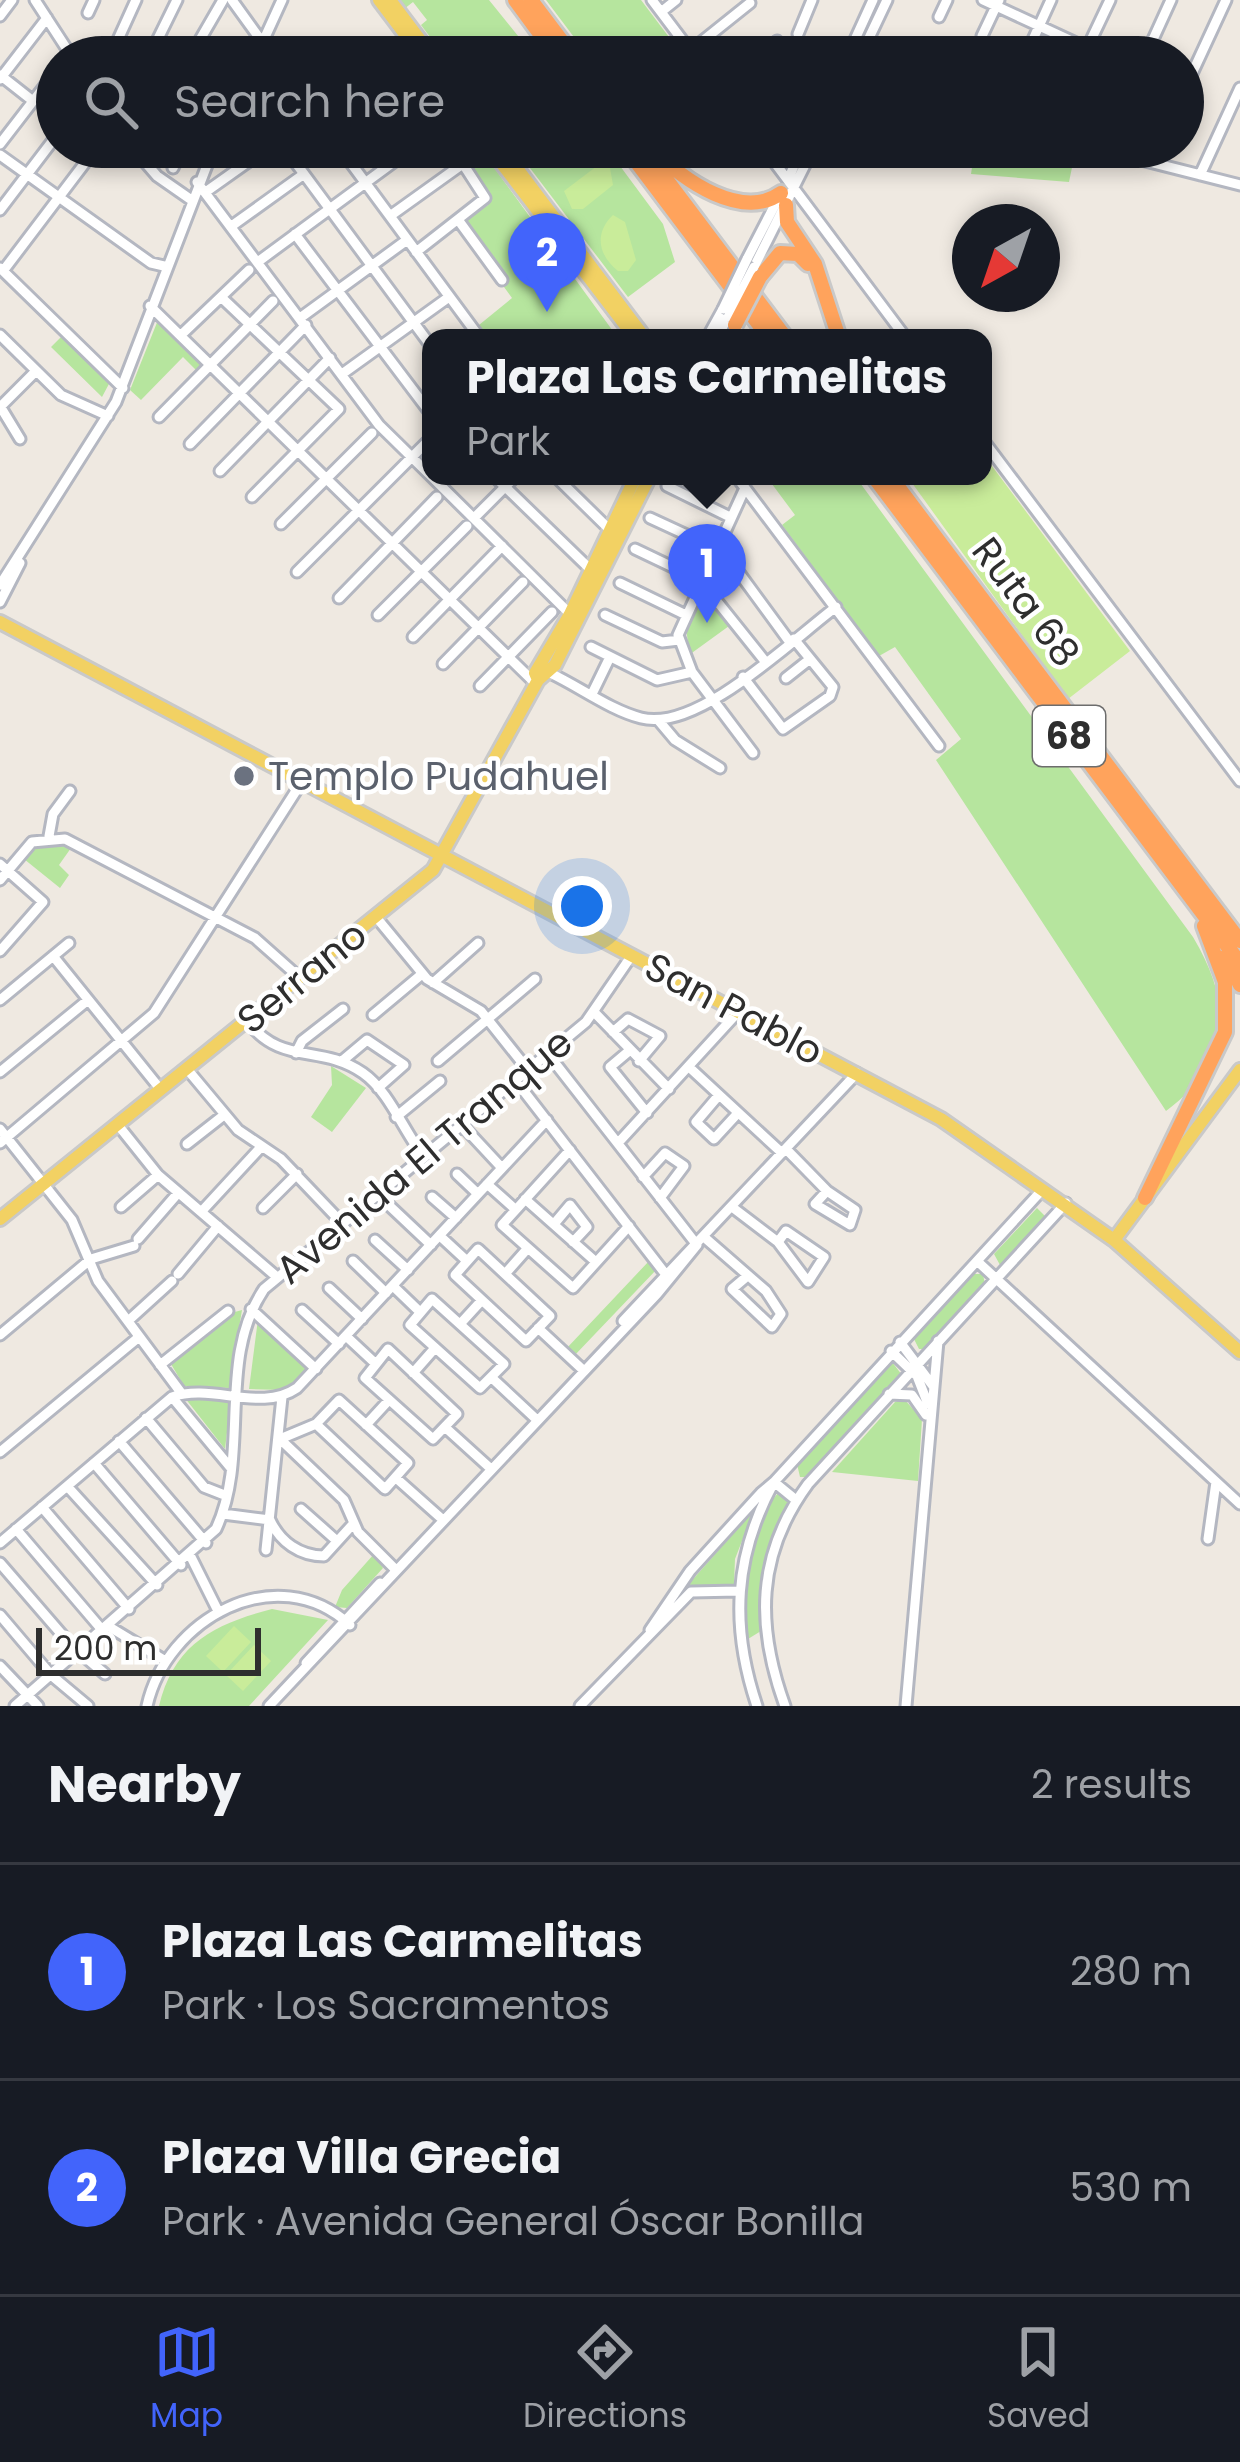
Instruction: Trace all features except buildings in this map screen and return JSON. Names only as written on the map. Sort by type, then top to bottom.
[{"type":"highway","points":[[514,0],[541,36]]},
{"type":"highway","points":[[531,0],[558,36]]},
{"type":"highway","points":[[641,168],[762,329]]},
{"type":"highway","points":[[661,168],[779,329]]},
{"type":"highway","points":[[674,168],[688,179],[756,206],[787,192],[788,222],[818,278],[836,329]]},
{"type":"highway","points":[[729,322],[754,268],[785,252],[804,259],[818,278]]},
{"type":"highway","name":"Ruta 68","points":[[880,485],[1240,963]]},
{"type":"highway","name":"Ruta 68","points":[[899,485],[1240,941]]},
{"type":"highway","points":[[1193,900],[1240,985]]},
{"type":"highway","points":[[1140,1205],[1182,1116],[1213,1065],[1226,1025],[1223,973],[1193,900]]},
{"type":"main road","points":[[379,0],[406,36]]},
{"type":"main road","points":[[390,0],[418,36]]},
{"type":"main road","points":[[505,168],[628,329]]},
{"type":"main road","points":[[517,168],[638,329]]},
{"type":"main road","name":"Serrano","points":[[541,679],[535,673],[571,614],[628,485]]},
{"type":"main road","name":"Serrano","points":[[0,1219],[376,917],[444,856],[645,485]]},
{"type":"main road","name":"San Pablo","points":[[0,622],[953,1126],[1114,1240],[1240,1352]]},
{"type":"main road","points":[[1114,1240],[1240,1070]]},
{"type":"main road","points":[[1091,1222],[1140,1205]]},
{"type":"street","points":[[0,16],[12,0]]},
{"type":"street","points":[[35,0],[58,36]]},
{"type":"street","points":[[88,13],[94,0]]},
{"type":"street","points":[[120,36],[136,0]]},
{"type":"street","points":[[158,36],[177,0]]},
{"type":"street","points":[[204,36],[227,0],[257,36]]},
{"type":"street","points":[[265,36],[282,0]]},
{"type":"street","points":[[652,0],[679,36]]},
{"type":"street","points":[[661,12],[676,0]]},
{"type":"street","points":[[798,34],[810,4],[799,0]]},
{"type":"street","points":[[857,36],[874,0]]},
{"type":"street","points":[[870,36],[886,0]]},
{"type":"street","points":[[939,17],[947,0]]},
{"type":"street","points":[[983,0],[998,3],[1056,36]]},
{"type":"street","points":[[1034,36],[1051,0]]},
{"type":"street","points":[[1093,36],[1110,0]]},
{"type":"street","points":[[1155,36],[1172,0]]},
{"type":"street","points":[[1204,48],[1226,0]]},
{"type":"street","points":[[712,36],[750,3]]},
{"type":"street","points":[[982,36],[998,3]]},
{"type":"street","points":[[33,101],[1,77],[47,18]]},
{"type":"street","points":[[1204,166],[1240,88]]},
{"type":"street","points":[[0,144],[36,97]]},
{"type":"street","points":[[0,155],[151,263],[164,266]]},
{"type":"street","points":[[0,210],[36,163]]},
{"type":"street","points":[[81,168],[2,269],[123,388]]},
{"type":"street","points":[[150,168],[190,199]]},
{"type":"street","points":[[0,602],[21,558],[123,388],[204,168]]},
{"type":"street","points":[[207,190],[239,168]]},
{"type":"street","points":[[300,168],[422,333]]},
{"type":"street","points":[[355,168],[473,329]]},
{"type":"street","points":[[259,261],[380,168]]},
{"type":"street","points":[[390,217],[457,168]]},
{"type":"street","points":[[416,252],[485,198],[467,168]]},
{"type":"street","points":[[774,168],[787,192],[899,329]]},
{"type":"street","points":[[754,268],[795,168]]},
{"type":"street","points":[[787,192],[801,168]]},
{"type":"street","points":[[1176,168],[1240,185]]},
{"type":"street","points":[[1200,175],[1203,168]]},
{"type":"street","points":[[232,225],[304,174]]},
{"type":"street","points":[[197,182],[383,429],[422,467]]},
{"type":"street","points":[[459,221],[502,280]]},
{"type":"street","points":[[295,234],[422,403]]},
{"type":"street","points":[[190,444],[280,353],[303,321],[407,240]]},
{"type":"street","points":[[181,335],[249,270]]},
{"type":"street","points":[[221,297],[341,407],[252,497]]},
{"type":"street","points":[[342,374],[449,297]]},
{"type":"street","points":[[159,417],[274,301]]},
{"type":"street","points":[[150,306],[508,657],[541,679],[592,694],[633,715],[658,721],[684,717],[836,607]]},
{"type":"street","points":[[0,335],[61,395],[108,416]]},
{"type":"street","points":[[220,471],[330,358]]},
{"type":"street","points":[[20,439],[0,407],[36,371]]},
{"type":"street","points":[[281,524],[372,433]]},
{"type":"street","points":[[298,572],[422,447]]},
{"type":"street","points":[[992,452],[1240,781]]},
{"type":"street","points":[[439,485],[470,522],[502,546],[571,614]]},
{"type":"street","points":[[564,485],[610,530]]},
{"type":"street","points":[[743,485],[939,746]]},
{"type":"street","points":[[667,486],[730,517]]},
{"type":"street","points":[[378,615],[505,487],[591,570]]},
{"type":"street","points":[[745,488],[684,614],[679,640],[692,672],[753,753]]},
{"type":"street","points":[[339,598],[437,496]]},
{"type":"street","points":[[650,518],[716,546],[833,693],[783,729],[743,677]]},
{"type":"street","points":[[413,637],[502,546]]},
{"type":"street","points":[[635,549],[700,580],[764,660]]},
{"type":"street","points":[[0,585],[21,558]]},
{"type":"street","points":[[443,664],[523,582]]},
{"type":"street","points":[[620,583],[684,614]]},
{"type":"street","points":[[480,686],[552,612]]},
{"type":"street","points":[[605,615],[662,642],[679,640]]},
{"type":"street","points":[[591,647],[661,681],[692,672]]},
{"type":"street","points":[[592,694],[610,657]]},
{"type":"street","points":[[786,678],[810,659]]},
{"type":"street","points":[[658,721],[675,740],[720,768]]},
{"type":"street","points":[[230,1467],[98,1281],[72,1220],[2,1137],[122,1043],[154,1012],[302,780]]},
{"type":"street","points":[[49,836],[52,814],[70,790]]},
{"type":"street","points":[[0,880],[4,867],[28,845],[49,836],[79,845],[262,942],[300,978]]},
{"type":"street","points":[[0,951],[43,902],[4,867]]},
{"type":"street","points":[[376,917],[422,974],[488,1019],[529,1070]]},
{"type":"street","points":[[433,983],[478,943]]},
{"type":"street","points":[[0,1000],[69,944]]},
{"type":"street","name":"Avenida El Tranque","points":[[15,1706],[206,1543],[223,1514],[227,1496],[251,1310],[277,1276],[595,1013],[632,955]]},
{"type":"street","points":[[53,956],[161,1090]]},
{"type":"street","points":[[373,1016],[422,974]]},
{"type":"street","points":[[438,1061],[535,979]]},
{"type":"street","points":[[0,1072],[88,1000]]},
{"type":"street","points":[[296,1053],[302,1041],[343,1009]]},
{"type":"street","points":[[618,1143],[740,1011]]},
{"type":"street","points":[[595,1013],[669,1089]]},
{"type":"street","points":[[613,1032],[628,1019],[660,1036],[639,1061]]},
{"type":"street","points":[[247,1021],[271,1047],[342,1061],[377,1088],[424,1157]]},
{"type":"street","points":[[342,1061],[368,1040],[404,1065],[377,1088]]},
{"type":"street","points":[[629,1051],[610,1067],[647,1113]]},
{"type":"street","points":[[548,1054],[659,1198],[700,1241],[766,1291],[781,1314],[772,1327],[732,1289],[745,1278]]},
{"type":"street","points":[[689,1067],[827,1191],[855,1210],[850,1225],[815,1204],[827,1191]]},
{"type":"street","points":[[187,1070],[224,1115],[297,1174],[342,1223]]},
{"type":"street","points":[[269,1706],[856,1073]]},
{"type":"street","points":[[396,1117],[440,1081]]},
{"type":"street","points":[[516,1081],[667,1276]]},
{"type":"street","points":[[719,1095],[696,1122],[714,1139],[738,1113]]},
{"type":"street","points":[[187,1144],[224,1115]]},
{"type":"street","points":[[0,1543],[177,1396],[282,1397],[316,1369],[547,1120]]},
{"type":"street","points":[[118,1125],[158,1175],[277,1276]]},
{"type":"street","points":[[462,1125],[502,1168]]},
{"type":"street","points":[[201,1212],[262,1146]]},
{"type":"street","points":[[570,1150],[502,1225],[573,1288],[629,1226]]},
{"type":"street","points":[[643,1177],[665,1153],[684,1166],[659,1198]]},
{"type":"street","points":[[263,1208],[297,1174]]},
{"type":"street","points":[[457,1174],[478,1194]]},
{"type":"street","points":[[121,1207],[158,1175]]},
{"type":"street","points":[[487,1184],[515,1209]]},
{"type":"street","points":[[650,1630],[690,1571],[1045,1187]]},
{"type":"street","points":[[0,1334],[91,1259],[136,1242],[178,1193]]},
{"type":"street","points":[[377,1194],[431,1245]]},
{"type":"street","points":[[432,1197],[456,1218]]},
{"type":"street","points":[[526,1199],[596,1262]]},
{"type":"street","points":[[785,1706],[764,1635],[768,1567],[778,1532],[808,1484],[1066,1203]]},
{"type":"street","points":[[554,1224],[570,1205],[587,1227],[574,1242]]},
{"type":"street","points":[[732,1207],[778,1242],[779,1251],[808,1282],[824,1256],[788,1231],[778,1242]]},
{"type":"street","points":[[128,1321],[175,1278],[218,1226]]},
{"type":"street","points":[[440,1236],[467,1261]]},
{"type":"street","points":[[375,1240],[408,1270]]},
{"type":"street","points":[[505,1274],[528,1248]]},
{"type":"street","points":[[478,1250],[505,1274],[550,1316],[526,1342],[455,1275],[478,1250]]},
{"type":"street","points":[[977,1261],[1240,1504]]},
{"type":"street","points":[[352,1262],[420,1312]]},
{"type":"street","points":[[329,1288],[362,1319]]},
{"type":"street","points":[[432,1299],[460,1323],[504,1364],[480,1388],[410,1325],[432,1299]]},
{"type":"street","points":[[460,1323],[482,1300]]},
{"type":"street","points":[[251,1310],[316,1369]]},
{"type":"street","points":[[302,1310],[376,1364]]},
{"type":"street","points":[[160,1365],[228,1311]]},
{"type":"street","points":[[538,1328],[582,1369]]},
{"type":"street","points":[[0,1452],[140,1337]]},
{"type":"street","points":[[906,1706],[938,1341]]},
{"type":"street","points":[[900,1342],[926,1392],[928,1416]]},
{"type":"street","points":[[413,1373],[435,1348]]},
{"type":"street","points":[[388,1349],[413,1373],[457,1414],[434,1439],[365,1378],[388,1349]]},
{"type":"street","points":[[891,1352],[915,1366],[933,1386]]},
{"type":"street","points":[[492,1378],[536,1419]]},
{"type":"street","points":[[889,1394],[913,1395],[928,1416]]},
{"type":"street","points":[[266,1550],[282,1397]]},
{"type":"street","points":[[280,1439],[316,1424],[339,1400],[408,1463],[386,1489],[316,1424]]},
{"type":"street","points":[[366,1425],[389,1400]]},
{"type":"street","points":[[146,1418],[204,1487],[227,1496]]},
{"type":"street","points":[[447,1429],[490,1468]]},
{"type":"street","points":[[280,1439],[344,1500],[354,1523],[395,1569]]},
{"type":"street","points":[[119,1441],[206,1543]]},
{"type":"street","points":[[94,1463],[186,1561],[218,1611]]},
{"type":"street","points":[[787,1468],[794,1480],[808,1484]]},
{"type":"street","points":[[396,1478],[442,1519]]},
{"type":"street","points":[[774,1482],[796,1500]]},
{"type":"street","points":[[758,1706],[739,1637],[738,1591],[747,1544],[774,1482]]},
{"type":"street","points":[[1208,1539],[1216,1482]]},
{"type":"street","points":[[67,1486],[157,1586]]},
{"type":"street","points":[[42,1507],[129,1609]]},
{"type":"street","points":[[301,1509],[337,1541]]},
{"type":"street","points":[[223,1514],[270,1520],[299,1552],[324,1556],[354,1523]]},
{"type":"street","points":[[16,1529],[106,1629],[164,1660]]},
{"type":"street","points":[[0,1563],[78,1652],[105,1674]]},
{"type":"street","points":[[580,1706],[693,1591],[738,1591]]},
{"type":"street","points":[[147,1706],[164,1660],[187,1632],[218,1611],[273,1598],[308,1602],[346,1622]]},
{"type":"street","points":[[0,1615],[51,1675],[88,1706]]},
{"type":"street","points":[[739,1637],[751,1644],[764,1635]]},
{"type":"street","points":[[744,1664],[754,1653],[770,1659]]},
{"type":"street","points":[[0,1666],[38,1706]]},
{"type":"green space","points":[[397,0],[489,0],[518,36],[429,36],[421,25],[427,20],[413,2],[404,9]]},
{"type":"green space","points":[[546,0],[641,0],[668,36],[573,36]]},
{"type":"green space","points":[[471,168],[494,168],[611,329],[482,329],[479,325],[512,298],[459,225],[488,205],[488,192]]},
{"type":"green space","points":[[530,168],[622,168],[663,224],[675,262],[628,297]]},
{"type":"green space","points":[[594,168],[610,168],[613,185],[583,209],[572,209],[564,191]]},
{"type":"green space","points":[[972,168],[1072,168],[1069,182],[971,174]]},
{"type":"green space","points":[[613,215],[625,222],[636,260],[628,271],[611,265],[601,244],[603,229]]},
{"type":"green space","points":[[158,320],[207,363],[198,372],[183,357],[141,400],[130,390]]},
{"type":"green space","points":[[63,335],[110,382],[102,397],[51,347]]},
{"type":"green space","points":[[992,466],[1130,651],[1068,699],[913,485],[992,485]]},
{"type":"green space","points":[[773,485],[862,485],[1193,937],[1215,986],[1220,1032],[1204,1073],[1166,1111],[936,760],[961,739],[895,647],[879,656],[782,525],[795,515]]},
{"type":"green space","points":[[702,589],[729,626],[689,655],[686,625]]},
{"type":"green space","points":[[52,843],[71,848],[59,865],[69,875],[60,888],[24,859],[33,849]]},
{"type":"green space","points":[[331,1066],[366,1088],[332,1132],[311,1117],[332,1085]]},
{"type":"green space","points":[[1037,1208],[1046,1217],[1000,1265],[994,1254]]},
{"type":"green space","points":[[649,1261],[657,1269],[574,1356],[566,1349]]},
{"type":"green space","points":[[972,1274],[983,1274],[985,1285],[925,1349],[919,1349],[914,1339]]},
{"type":"green space","points":[[242,1310],[229,1388],[184,1386],[171,1364],[231,1313]]},
{"type":"green space","points":[[258,1319],[310,1369],[284,1390],[249,1389]]},
{"type":"green space","points":[[892,1362],[902,1375],[810,1477],[800,1477],[797,1464]]},
{"type":"green space","points":[[185,1398],[231,1399],[225,1449]]},
{"type":"green space","points":[[904,1399],[922,1419],[918,1481],[832,1472],[895,1402]]},
{"type":"green space","points":[[783,1489],[792,1499],[764,1565],[761,1631],[748,1639],[743,1604],[749,1559],[763,1516]]},
{"type":"green space","points":[[754,1510],[735,1559],[734,1584],[687,1586]]},
{"type":"green space","points":[[374,1554],[383,1568],[347,1608],[335,1607],[342,1590]]},
{"type":"green space","points":[[272,1609],[328,1620],[249,1706],[159,1706],[175,1667],[199,1640],[232,1622]]},
{"type":"green space","points":[[234,1626],[251,1642],[223,1672],[206,1656]]},
{"type":"green space","points":[[254,1645],[271,1661],[243,1691],[226,1675]]},
{"type":"place","name":"Plaza Villa Grecia","points":[[547,312]]},
{"type":"place","name":"Plaza Las Carmelitas","points":[[707,623]]},
{"type":"place","name":"Templo Pudahuel","points":[[244,776]]}]
